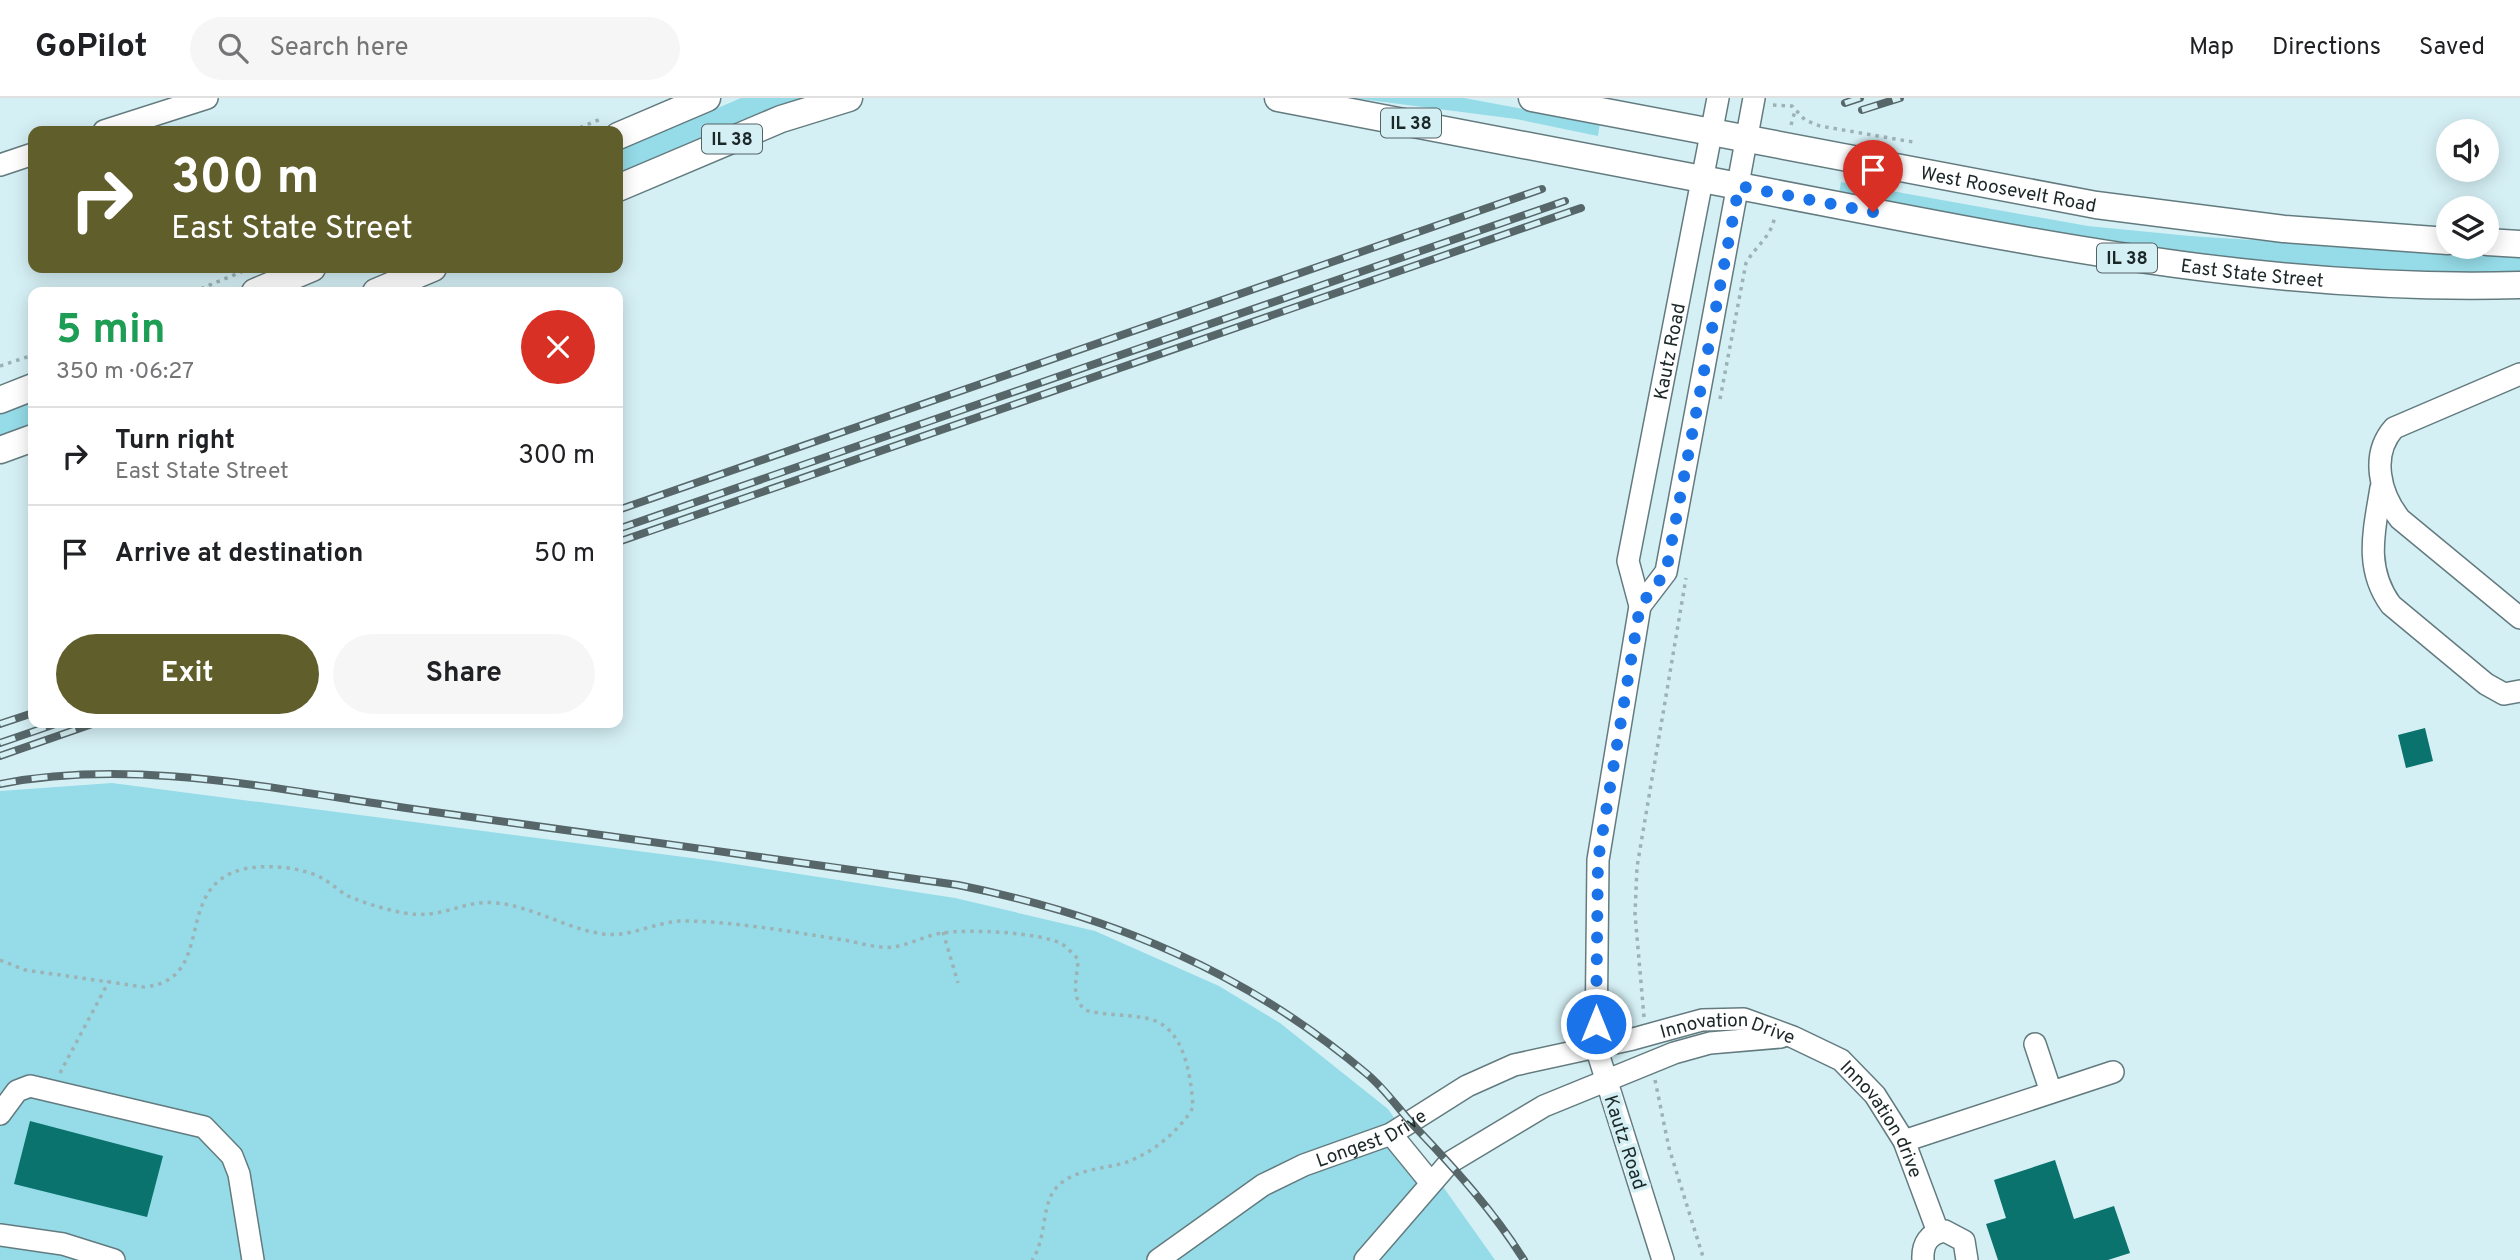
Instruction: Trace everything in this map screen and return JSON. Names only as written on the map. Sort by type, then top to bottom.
[{"type":"main road","name":"IL 38","points":[[623,134],[707,98]]},
{"type":"main road","name":"IL 38","points":[[623,186],[769,124],[849,98]]},
{"type":"main road","name":"IL 38","points":[[1278,98],[1739,186]]},
{"type":"main road","name":"West Roosevelt Road","points":[[1532,98],[2012,191],[2148,213],[2284,229],[2436,240]]},
{"type":"main road","name":"East State Street","points":[[1739,186],[2152,262],[2352,282],[2520,285]]},
{"type":"main road","points":[[2499,243],[2520,244]]},
{"type":"main road","points":[[267,287],[300,273]]},
{"type":"main road","points":[[388,287],[421,273]]},
{"type":"main road","points":[[0,400],[28,389]]},
{"type":"main road","points":[[0,450],[28,440]]},
{"type":"street","points":[[120,126],[207,98]]},
{"type":"street","name":"Kautz Road","points":[[1663,1260],[1596,1047],[1598,860],[1640,606],[1628,561],[1718,98]]},
{"type":"street","name":"Kautz Road","points":[[1640,606],[1666,572],[1754,98]]},
{"type":"street","points":[[0,165],[28,156]]},
{"type":"street","points":[[2520,373],[2394,428],[2385,438],[2380,453],[2382,483],[2387,503],[2400,519],[2520,618]]},
{"type":"street","points":[[2382,483],[2373,558],[2380,591],[2391,605],[2486,684],[2504,694],[2520,691]]},
{"type":"street","name":"Innovation Drive","points":[[1596,1047],[1702,1020],[1744,1019],[1794,1037]]},
{"type":"street","name":"Innovation Drive","points":[[1606,1079],[1710,1043],[1794,1037]]},
{"type":"street","name":"Innovation drive","points":[[1794,1037],[1841,1060],[1875,1095],[1905,1141],[1938,1232]]},
{"type":"street","points":[[2035,1044],[2051,1093]]},
{"type":"street","name":"Longest Drive","points":[[1158,1260],[1263,1185],[1304,1165],[1391,1134],[1466,1086],[1514,1065],[1596,1047]]},
{"type":"street","points":[[1905,1141],[2113,1072]]},
{"type":"street","points":[[1365,1260],[1449,1163],[1544,1106],[1606,1079]]},
{"type":"street","points":[[0,1115],[17,1091],[30,1086],[204,1127],[232,1156],[239,1174],[253,1260]]},
{"type":"street","points":[[1391,1134],[1431,1183]]},
{"type":"street","points":[[1923,1260],[1925,1243],[1938,1232],[1959,1236],[1967,1247],[1967,1260]]},
{"type":"street","points":[[0,1235],[62,1244],[114,1260]]},
{"type":"path","points":[[1789,108],[1792,106],[1794,112],[1820,126],[1913,142]]},
{"type":"path","points":[[1719,404],[1746,263],[1754,249],[1766,239],[1774,216]]},
{"type":"path","points":[[205,287],[239,273]]},
{"type":"path","points":[[0,366],[28,357]]},
{"type":"path","points":[[1644,1015],[1634,914],[1637,867],[1688,568]]},
{"type":"path","points":[[0,960],[25,970],[144,987],[170,981],[185,961],[201,907],[211,888],[225,875],[245,868],[271,867],[321,877],[345,894],[365,903],[404,913],[431,916],[477,903],[497,903],[533,911],[601,934],[617,935],[659,923],[684,921],[789,931],[882,948],[901,946],[943,932],[1045,939],[1063,945],[1078,959],[1074,990],[1077,1003],[1085,1010],[1098,1014],[1150,1019],[1162,1024],[1181,1045],[1193,1107],[1188,1117],[1147,1152],[1127,1161],[1079,1175],[1056,1188],[1050,1199],[1041,1247],[1032,1260]]},
{"type":"path","points":[[943,932],[958,983]]},
{"type":"path","points":[[52,1091],[109,981]]},
{"type":"path","points":[[1656,1081],[1669,1148],[1704,1260]]},
{"type":"shaded area","points":[[741,98],[803,98],[749,117],[623,172],[623,149]]},
{"type":"shaded area","points":[[1353,98],[1464,98],[1600,123],[1598,136],[1516,119]]},
{"type":"shaded area","points":[[1841,182],[2088,226],[2190,236],[2436,252],[2436,259],[2520,257],[2520,273],[2371,270],[2222,258],[1983,220],[1839,193]]},
{"type":"shaded area","points":[[28,403],[28,424],[0,437],[0,414]]},
{"type":"shaded area","points":[[112,783],[715,861],[955,898],[1095,931],[1219,986],[1280,1023],[1388,1109],[1495,1260],[0,1260],[0,791]]},
{"type":"building","points":[[2425,728],[2433,761],[2406,768],[2398,735]]},
{"type":"building","points":[[30,1121],[163,1156],[147,1217],[14,1184]]},
{"type":"building","points":[[2055,1160],[2074,1219],[2114,1206],[2130,1253],[2108,1260],[1998,1260],[1986,1224],[2006,1218],[1994,1180]]},
{"type":"railway","points":[[1845,103],[1860,98]]},
{"type":"railway","points":[[1862,110],[1900,98]]},
{"type":"railway","points":[[623,508],[1542,189]]},
{"type":"railway","points":[[623,527],[1565,201]]},
{"type":"railway","points":[[623,540],[1581,208]]},
{"type":"railway","points":[[0,724],[28,715]]},
{"type":"railway","points":[[0,743],[44,728]]},
{"type":"railway","points":[[0,756],[81,728]]},
{"type":"railway","points":[[0,784],[104,774],[157,775],[263,786],[958,885],[1070,913],[1175,953],[1274,1006],[1321,1038],[1380,1087],[1474,1192],[1524,1260]]},
{"type":"route","points":[[1596,1024],[1598,860],[1640,606],[1666,572],[1739,186],[1873,212]]}]
